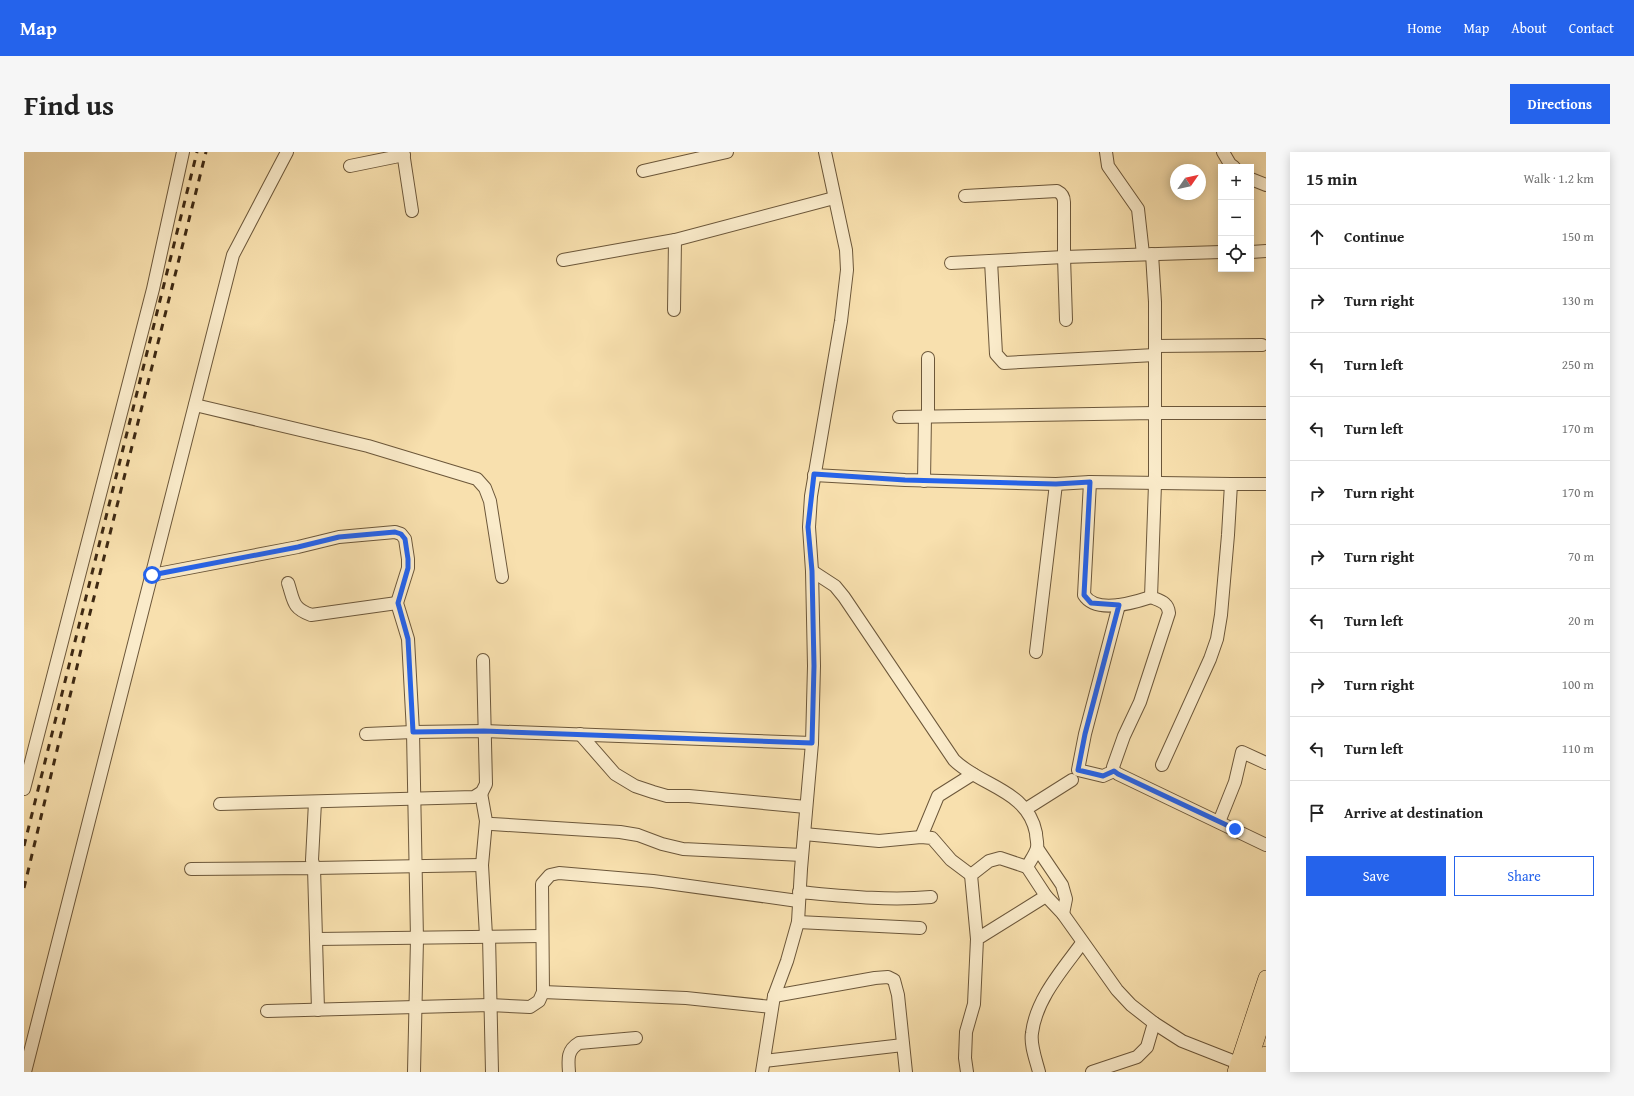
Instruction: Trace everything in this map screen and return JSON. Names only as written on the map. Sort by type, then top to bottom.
[{"type":"highway","points":[[1239,1069],[1266,1008]]},
{"type":"highway","points":[[1260,1072],[1266,1055]]},
{"type":"main road","points":[[1239,1069],[1266,978]]},
{"type":"street","points":[[24,789],[153,289],[183,152]]},
{"type":"street","points":[[25,1072],[233,255],[287,152]]},
{"type":"street","points":[[642,171],[727,152]]},
{"type":"street","points":[[825,152],[846,250],[847,270],[841,321],[814,474],[808,527],[812,571],[814,666],[812,743],[802,855],[798,922],[773,1002],[763,1067],[903,1045]]},
{"type":"street","points":[[1106,152],[1108,166],[1138,209],[1148,254],[1155,350],[1155,484],[1151,597]]},
{"type":"street","points":[[1223,152],[1230,164]]},
{"type":"street","points":[[350,166],[404,154],[412,210]]},
{"type":"street","points":[[1254,180],[1266,185]]},
{"type":"street","points":[[965,196],[1060,192],[1064,198],[1066,320]]},
{"type":"street","points":[[563,260],[675,240],[834,198]]},
{"type":"street","points":[[674,310],[675,240]]},
{"type":"street","points":[[1254,252],[1266,251]]},
{"type":"street","points":[[951,264],[1064,257],[1218,252]]},
{"type":"street","points":[[991,261],[996,354],[1004,363],[1155,350],[1262,346]]},
{"type":"street","points":[[924,481],[928,358]]},
{"type":"street","points":[[195,405],[368,446],[477,479],[485,488],[490,501],[502,577]]},
{"type":"street","points":[[899,417],[1155,413],[1266,413]]},
{"type":"street","points":[[814,474],[924,481],[1056,484],[1090,482],[1155,484],[1266,484]]},
{"type":"street","points":[[1090,482],[1084,595],[1091,603],[1119,605],[1133,603],[1151,597],[1167,604],[1169,607],[1169,613],[1140,702],[1120,748],[1113,767],[1114,771]]},
{"type":"street","points":[[1036,652],[1056,484]]},
{"type":"street","points":[[1162,765],[1210,659],[1217,638],[1228,535],[1231,484]]},
{"type":"street","points":[[152,575],[298,547],[339,537],[395,532],[401,534],[405,539],[408,568],[398,603],[408,639],[413,732],[417,939],[414,1072]]},
{"type":"street","points":[[812,571],[835,586],[840,592],[954,760],[973,774],[991,783],[1026,809],[1034,825],[1037,848],[1062,886],[1066,899],[1063,914]]},
{"type":"street","points":[[288,583],[296,607],[302,612],[311,616],[398,603]]},
{"type":"street","points":[[1114,771],[1103,776],[1078,770],[1085,734],[1119,605]]},
{"type":"street","points":[[220,804],[414,800],[474,797],[481,793],[486,784],[483,660]]},
{"type":"street","points":[[366,734],[484,731],[812,743]]},
{"type":"street","points":[[580,734],[615,774],[635,786],[653,792],[667,796],[689,796],[806,808]]},
{"type":"street","points":[[1219,822],[1235,782],[1242,752],[1266,763]]},
{"type":"street","points":[[1114,771],[1266,845]]},
{"type":"street","points":[[921,837],[938,796],[973,774]]},
{"type":"street","points":[[1026,809],[1072,780]]},
{"type":"street","points":[[481,793],[486,821],[482,865],[487,936],[492,1072]]},
{"type":"street","points":[[315,802],[312,860],[314,868],[317,939],[318,1010]]},
{"type":"street","points":[[492,824],[620,832],[638,835],[662,844],[682,849],[802,855]]},
{"type":"street","points":[[804,834],[879,841],[921,837],[932,838],[951,860],[971,875],[977,939],[974,1004],[966,1032],[965,1058],[967,1072]]},
{"type":"street","points":[[1027,867],[1037,848]]},
{"type":"street","points":[[971,875],[989,861],[1000,858],[1027,867],[1046,896],[1063,914],[1117,990],[1131,1005],[1154,1023],[1182,1041],[1239,1069]]},
{"type":"street","points":[[191,869],[482,865]]},
{"type":"street","points":[[267,1011],[490,1005],[530,1007],[539,1001],[543,992],[541,936],[542,884],[550,875],[559,873],[653,881],[799,897],[931,897]]},
{"type":"street","points":[[977,939],[1046,896]]},
{"type":"street","points":[[798,922],[920,928]]},
{"type":"street","points":[[317,939],[417,939],[487,936],[541,936]]},
{"type":"street","points":[[1039,1072],[1032,1042],[1032,1032],[1040,1005],[1046,992],[1082,942]]},
{"type":"street","points":[[543,992],[773,1002],[888,977],[894,980],[898,995],[906,1072]]},
{"type":"street","points":[[1092,1072],[1137,1057],[1147,1047],[1154,1023]]},
{"type":"street","points":[[569,1072],[569,1053],[573,1046],[579,1043],[636,1038]]},
{"type":"railway","points":[[24,846],[197,152]]},
{"type":"railway","points":[[24,888],[86,629],[206,152]]},
{"type":"route","points":[[152,575],[298,547],[339,537],[395,532],[401,534],[405,539],[408,559],[408,568],[398,603],[408,639],[413,732],[484,731],[812,743],[814,666],[812,571],[808,527],[814,474],[905,480],[1056,484],[1090,482],[1084,595],[1091,603],[1119,605],[1085,734],[1078,770],[1103,776],[1114,771],[1235,829]]}]
